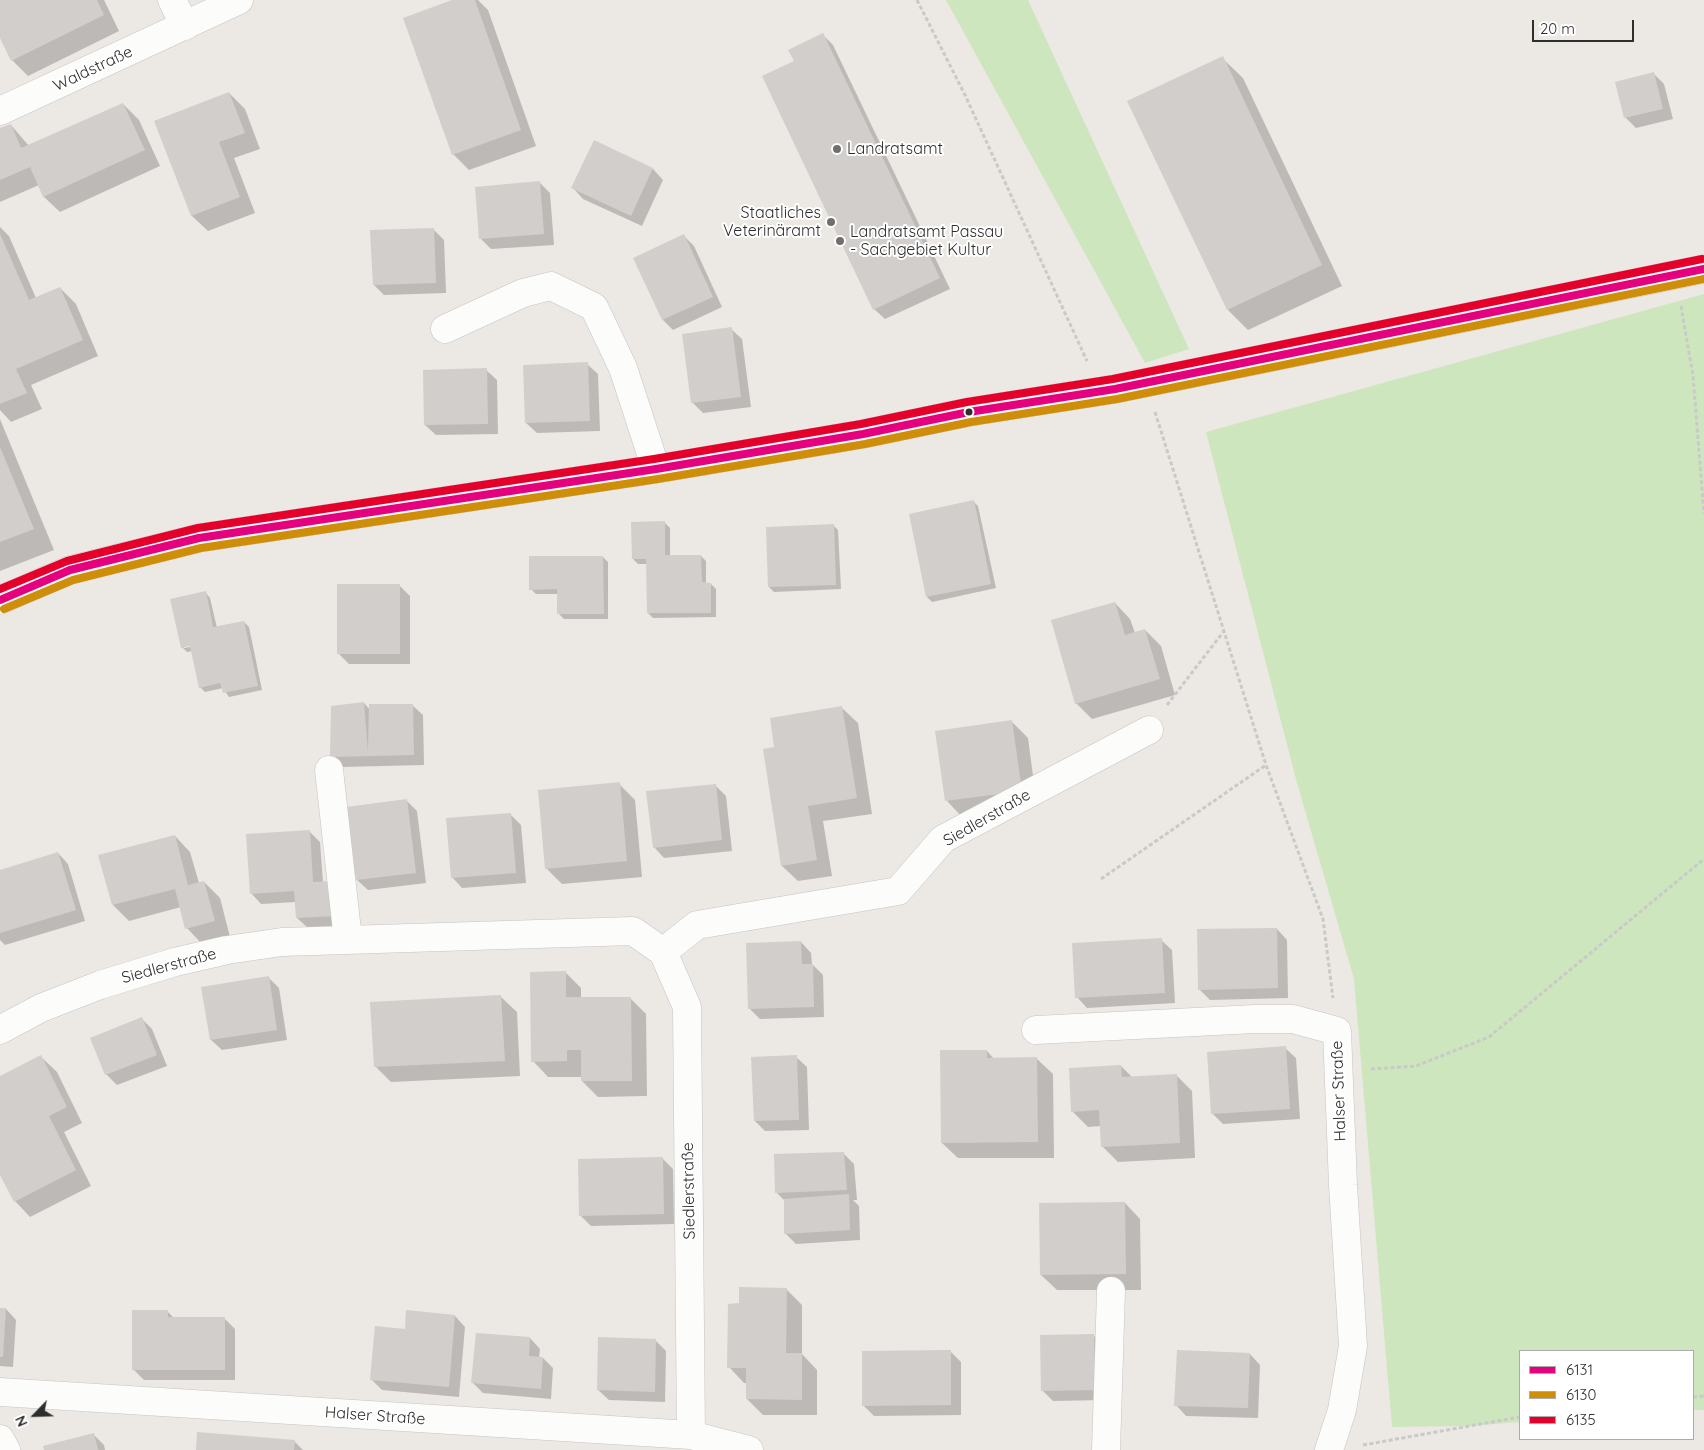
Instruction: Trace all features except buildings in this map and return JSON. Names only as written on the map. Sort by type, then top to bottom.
[{"type":"street","points":[[172,0],[185,26]]},
{"type":"street","name":"Waldstraße","points":[[0,111],[239,0]]},
{"type":"street","points":[[0,600],[70,570],[198,538],[656,469],[863,434],[969,412],[1145,383],[1704,269]]},
{"type":"street","points":[[445,329],[524,293],[551,286],[594,307],[623,368],[656,469]]},
{"type":"street","name":"Siedlerstraße","points":[[662,952],[698,925],[898,891],[943,839],[1149,730]]},
{"type":"street","points":[[329,770],[348,940]]},
{"type":"street","name":"Siedlerstraße","points":[[0,1030],[41,1008],[100,985],[175,962],[226,950],[282,942],[633,932],[662,952],[687,1007],[691,1435]]},
{"type":"street","name":"Halser Straße","points":[[1036,1030],[1293,1019],[1337,1031],[1353,1346],[1342,1410],[1329,1450]]},
{"type":"street","points":[[1106,1450],[1111,1291]]},
{"type":"street","name":"Halser Straße","points":[[0,1392],[691,1435],[749,1450]]},
{"type":"street","points":[[0,1440],[6,1450]]},
{"type":"path","points":[[917,0],[965,95],[1101,391]]},
{"type":"path","points":[[1676,276],[1692,376],[1704,514]]},
{"type":"path","points":[[1145,383],[1266,765],[1323,919],[1337,1031]]},
{"type":"path","points":[[1149,730],[1224,630]]},
{"type":"path","points":[[1102,879],[1266,765]]},
{"type":"path","points":[[1338,1072],[1416,1066],[1489,1037],[1704,858]]},
{"type":"path","points":[[1362,1445],[1519,1418]]},
{"type":"green space","points":[[946,0],[1028,0],[1189,349],[1145,363]]},
{"type":"green space","points":[[1704,294],[1704,1410],[1694,1410],[1694,1350],[1519,1350],[1519,1422],[1469,1426],[1392,1427],[1354,979],[1297,783],[1206,432]]},
{"type":"transit line","name":"6135","points":[[0,589],[67,561],[198,528],[654,459],[861,424],[967,402],[1113,379],[1702,259]]},
{"type":"transit line","name":"6131","points":[[0,600],[70,570],[199,538],[656,469],[863,434],[969,412],[1115,389],[1704,269]]},
{"type":"transit line","name":"6130","points":[[4,609],[73,580],[201,548],[658,479],[865,444],[971,422],[1117,399],[1704,279]]},
{"type":"place","name":"Landratsamt","points":[[837,149]]},
{"type":"place","name":"Staatliches Veterinäramt","points":[[831,222]]},
{"type":"place","name":"Landratsamt Passau - Sachgebiet Kultur","points":[[840,241]]}]
